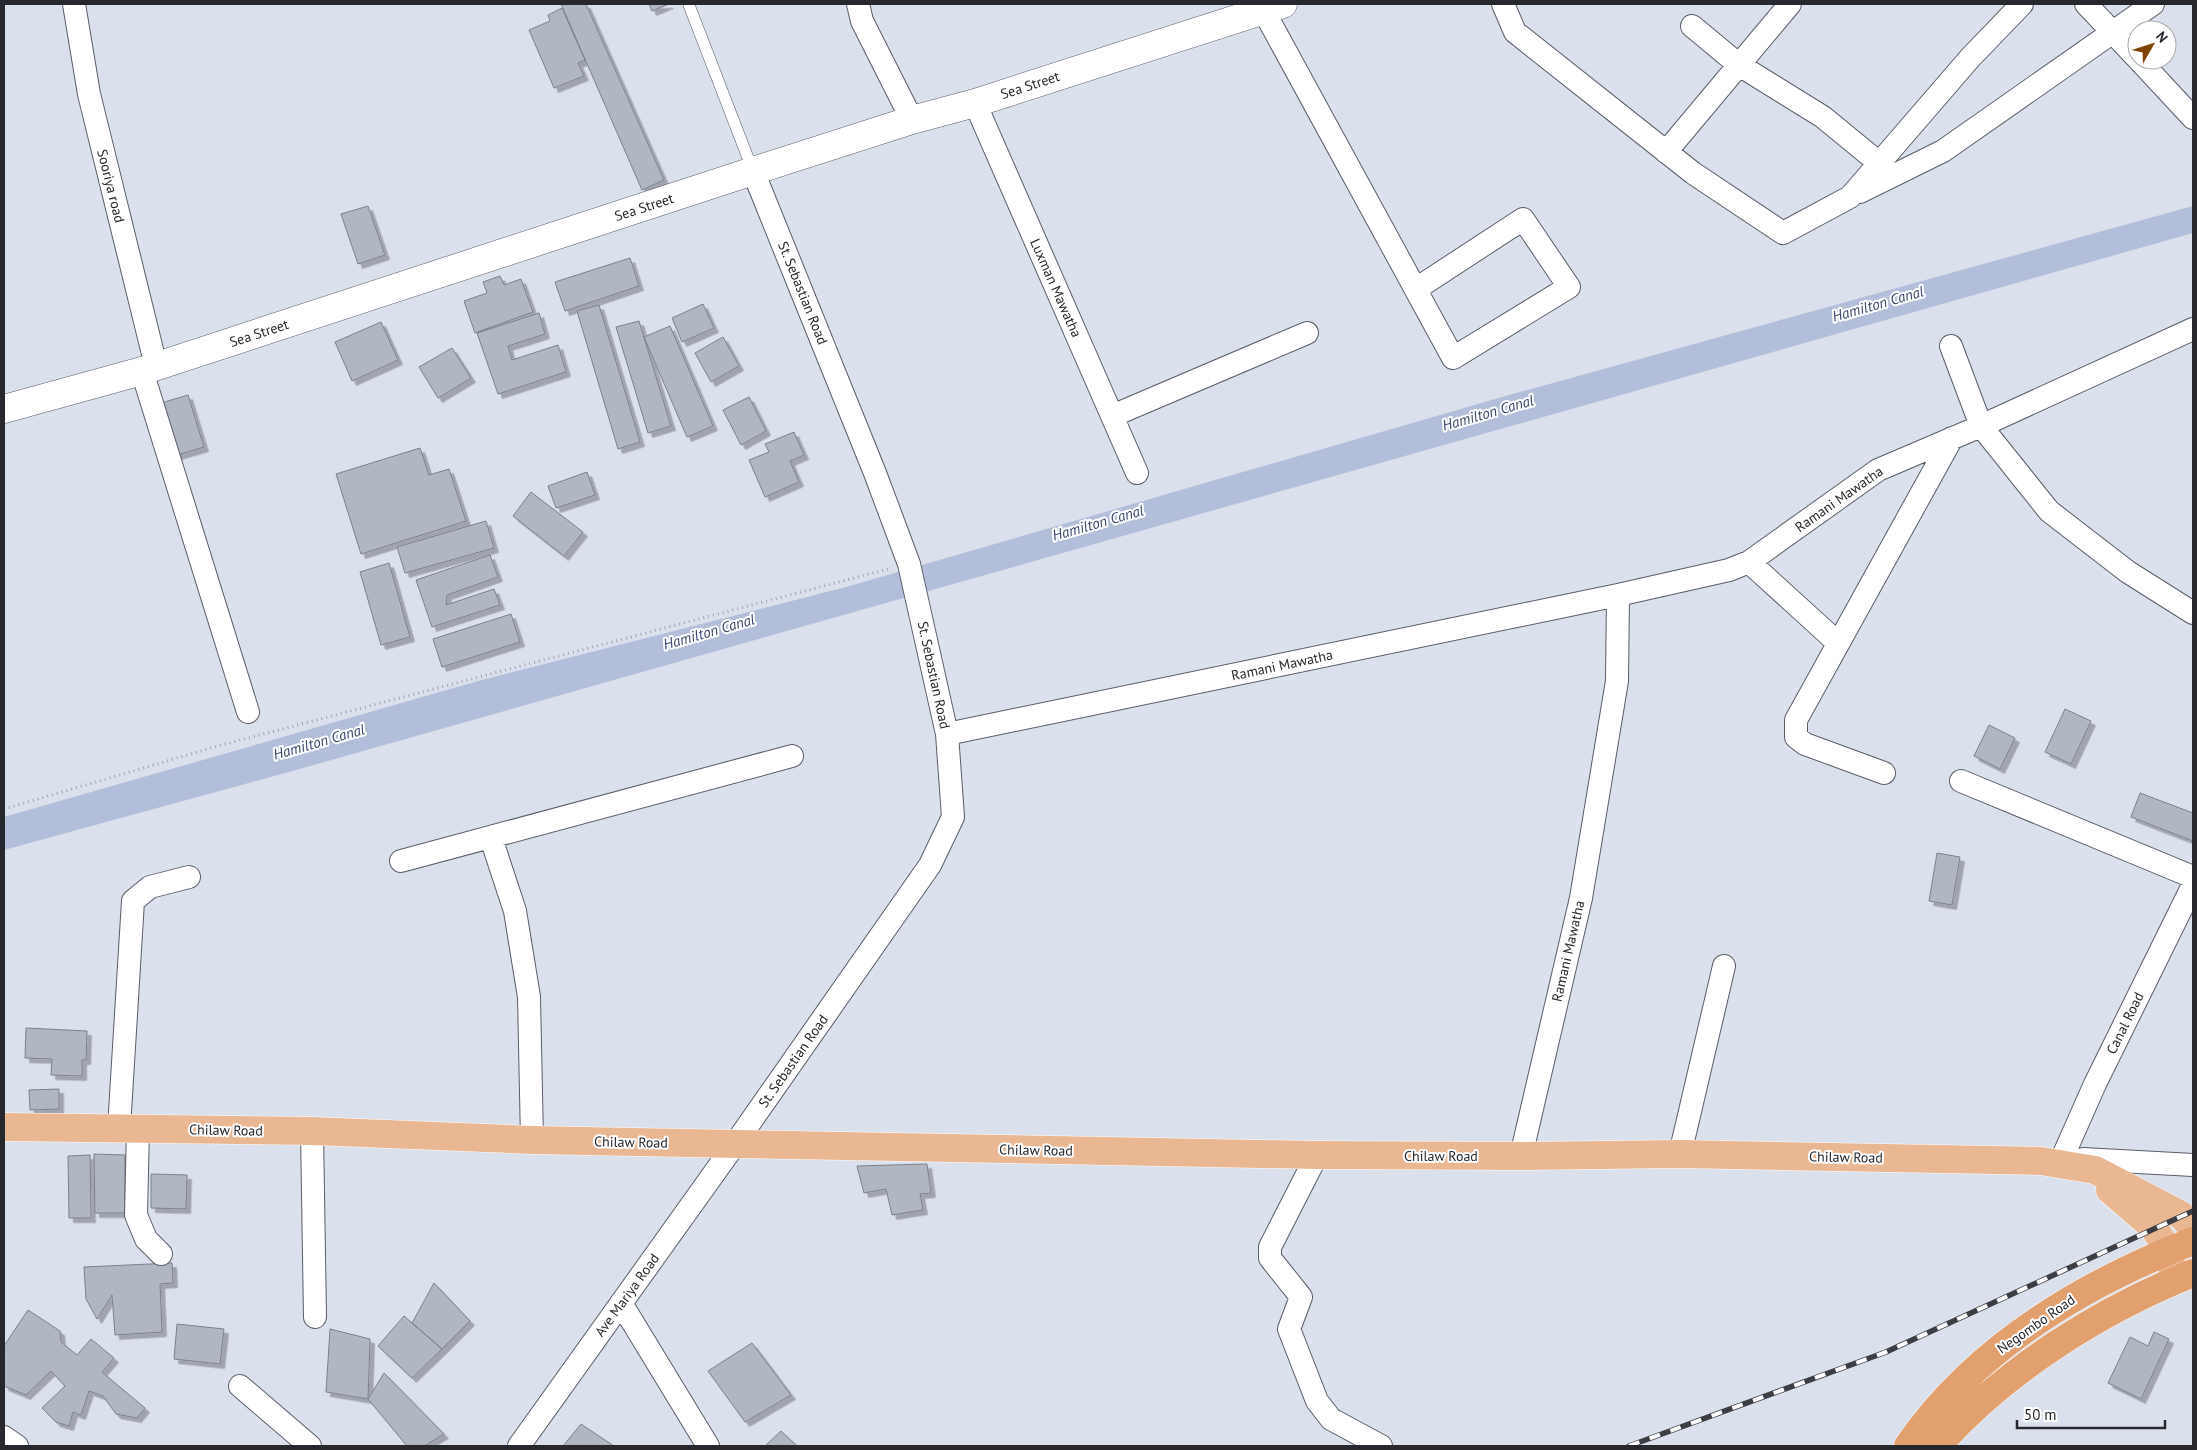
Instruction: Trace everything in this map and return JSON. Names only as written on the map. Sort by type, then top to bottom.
[{"type":"highway","name":"Negombo Road","points":[[1910,1446],[1964,1379],[2012,1338],[2075,1296],[2166,1251],[2193,1241]]},
{"type":"highway","name":"Negombo Road","points":[[1937,1446],[1964,1419],[2031,1361],[2094,1322],[2185,1276]]},
{"type":"main road","name":"Chilaw Road","points":[[4,1127],[312,1131],[532,1140],[1317,1155],[1521,1156],[1680,1154],[2064,1164],[2095,1170],[2181,1215],[2193,1229]]},
{"type":"main road","name":"Chilaw Road","points":[[2064,1164],[2114,1192],[2154,1228],[2166,1251],[2185,1276]]},
{"type":"street","name":"Sooriya road","points":[[74,4],[89,94],[149,368],[248,712]]},
{"type":"street","points":[[858,4],[862,20],[912,120]]},
{"type":"street","points":[[1503,4],[1515,32],[1693,173],[1783,233],[1943,151],[2153,4]]},
{"type":"street","points":[[1666,152],[1790,4]]},
{"type":"street","points":[[1850,197],[1970,58],[2022,4]]},
{"type":"street","points":[[2086,4],[2127,48]]},
{"type":"street","name":"Sea Street","points":[[4,409],[149,368],[912,120],[975,103],[1269,6]]},
{"type":"street","points":[[1269,6],[1416,289],[1453,358],[1569,287],[1523,219],[1416,289]]},
{"type":"street","points":[[1692,26],[1739,65],[1823,117],[1879,164]]},
{"type":"street","points":[[2148,70],[2193,118]]},
{"type":"street","name":"Luxman Mawatha","points":[[975,103],[1137,473]]},
{"type":"street","name":"St. Sebastian Road","points":[[735,1144],[930,865],[953,817],[947,734],[909,564],[876,473],[754,171]]},
{"type":"street","name":"Ramani Mawatha","points":[[947,734],[1618,596],[1729,570],[1749,562],[1878,470],[1980,426],[2193,329]]},
{"type":"street","points":[[1112,416],[1307,333]]},
{"type":"street","points":[[1951,346],[1980,426],[2049,511],[2128,572],[2193,613]]},
{"type":"street","points":[[1884,774],[1805,744],[1796,737],[1796,720],[1952,438]]},
{"type":"street","points":[[1749,562],[1838,643]]},
{"type":"street","name":"Ramani Mawatha","points":[[1521,1156],[1581,898],[1617,681],[1618,596]]},
{"type":"street","points":[[400,862],[792,756]]},
{"type":"street","points":[[1961,780],[2193,877]]},
{"type":"street","points":[[491,838],[514,911],[530,997],[532,1140]]},
{"type":"street","points":[[161,1254],[146,1239],[136,1215],[128,1129],[133,901],[150,887],[188,877]]},
{"type":"street","name":"Canal Road","points":[[2064,1164],[2080,1116],[2193,885]]},
{"type":"street","points":[[1680,1154],[1724,966]]},
{"type":"street","points":[[312,1131],[315,1317]]},
{"type":"street","name":"Ave Mariya Road","points":[[519,1446],[735,1144]]},
{"type":"street","points":[[1317,1155],[1270,1247],[1270,1258],[1301,1297],[1289,1329],[1317,1401],[1331,1419],[1381,1446]]},
{"type":"street","points":[[2064,1164],[2083,1159],[2193,1165]]},
{"type":"street","points":[[620,1303],[708,1446]]},
{"type":"street","points":[[240,1386],[310,1446]]},
{"type":"street","points":[[4,1437],[17,1446]]},
{"type":"lane","points":[[689,5],[754,171]]},
{"type":"path","points":[[4,809],[218,746],[909,564]]},
{"type":"water","name":"Hamilton Canal","points":[[2193,206],[2193,233],[289,772],[4,850],[4,817],[478,681],[846,587],[1502,397]]},
{"type":"building","points":[[561,4],[586,4],[664,180],[642,190]]},
{"type":"building","points":[[649,4],[669,4],[652,11]]},
{"type":"building","points":[[562,8],[585,60],[578,63],[584,76],[554,88],[529,30],[550,21],[548,15]]},
{"type":"building","points":[[368,206],[385,255],[358,264],[341,214]]},
{"type":"building","points":[[630,258],[639,286],[565,311],[555,282]]},
{"type":"building","points":[[500,276],[504,285],[521,279],[533,312],[475,333],[464,301],[487,293],[483,282]]},
{"type":"building","points":[[703,304],[714,328],[682,342],[672,318]]},
{"type":"building","points":[[599,305],[640,442],[618,449],[577,311]]},
{"type":"building","points":[[539,313],[545,334],[508,346],[512,360],[558,345],[566,372],[498,394],[477,333]]},
{"type":"building","points":[[639,321],[671,426],[648,433],[616,327]]},
{"type":"building","points":[[381,322],[398,360],[352,381],[335,342]]},
{"type":"building","points":[[670,326],[713,426],[687,437],[644,337]]},
{"type":"building","points":[[723,337],[739,366],[711,382],[695,353]]},
{"type":"building","points":[[452,348],[471,378],[438,398],[419,367]]},
{"type":"building","points":[[188,395],[204,447],[177,455],[161,403]]},
{"type":"building","points":[[749,397],[766,431],[741,445],[723,410]]},
{"type":"building","points":[[794,432],[804,455],[790,461],[799,482],[765,497],[749,460],[769,452],[765,444]]},
{"type":"building","points":[[420,448],[429,475],[449,469],[466,521],[361,554],[336,474]]},
{"type":"building","points":[[587,472],[595,495],[556,508],[548,486]]},
{"type":"building","points":[[531,492],[583,532],[564,556],[513,516]]},
{"type":"building","points":[[486,521],[494,548],[405,573],[397,547]]},
{"type":"building","points":[[490,555],[498,577],[447,595],[446,605],[494,589],[500,605],[432,627],[416,580]]},
{"type":"building","points":[[389,563],[410,637],[381,645],[360,572]]},
{"type":"building","points":[[511,614],[520,642],[442,667],[433,639]]},
{"type":"building","points":[[2065,709],[2091,721],[2071,764],[2045,752]]},
{"type":"building","points":[[1989,725],[2015,738],[2000,769],[1974,756]]},
{"type":"building","points":[[2140,793],[2193,813],[2193,841],[2131,817]]},
{"type":"building","points":[[1937,853],[1960,857],[1952,905],[1929,901]]},
{"type":"building","points":[[26,1028],[87,1031],[86,1060],[82,1060],[82,1076],[51,1075],[52,1059],[25,1058]]},
{"type":"building","points":[[59,1089],[59,1109],[30,1110],[29,1090]]},
{"type":"building","points":[[94,1154],[125,1155],[125,1213],[95,1213]]},
{"type":"building","points":[[90,1155],[91,1218],[69,1218],[68,1156]]},
{"type":"building","points":[[927,1164],[931,1193],[920,1194],[923,1210],[892,1215],[886,1189],[864,1193],[857,1166]]},
{"type":"building","points":[[151,1174],[187,1175],[186,1209],[151,1208]]},
{"type":"building","points":[[172,1263],[173,1283],[160,1284],[162,1332],[115,1335],[112,1295],[97,1319],[86,1299],[84,1267]]},
{"type":"building","points":[[434,1283],[470,1321],[442,1349],[412,1323]]},
{"type":"building","points":[[28,1310],[60,1331],[61,1342],[77,1355],[91,1339],[114,1358],[102,1372],[145,1408],[137,1418],[116,1414],[103,1396],[89,1391],[81,1415],[73,1412],[69,1426],[56,1422],[42,1408],[65,1386],[51,1371],[26,1395],[4,1386],[4,1346]]},
{"type":"building","points":[[404,1316],[442,1349],[412,1378],[378,1346]]},
{"type":"building","points":[[177,1324],[224,1329],[220,1364],[174,1359]]},
{"type":"building","points":[[330,1329],[370,1339],[368,1399],[326,1392]]},
{"type":"building","points":[[2154,1332],[2169,1339],[2141,1399],[2108,1383],[2130,1337],[2148,1346]]},
{"type":"building","points":[[752,1343],[791,1395],[745,1422],[708,1371]]},
{"type":"building","points":[[384,1373],[444,1434],[424,1446],[407,1446],[368,1399]]},
{"type":"building","points":[[581,1424],[614,1446],[563,1446]]},
{"type":"building","points":[[781,1431],[797,1446],[765,1446]]},
{"type":"railway","points":[[1629,1446],[1886,1352],[2193,1211]]}]
